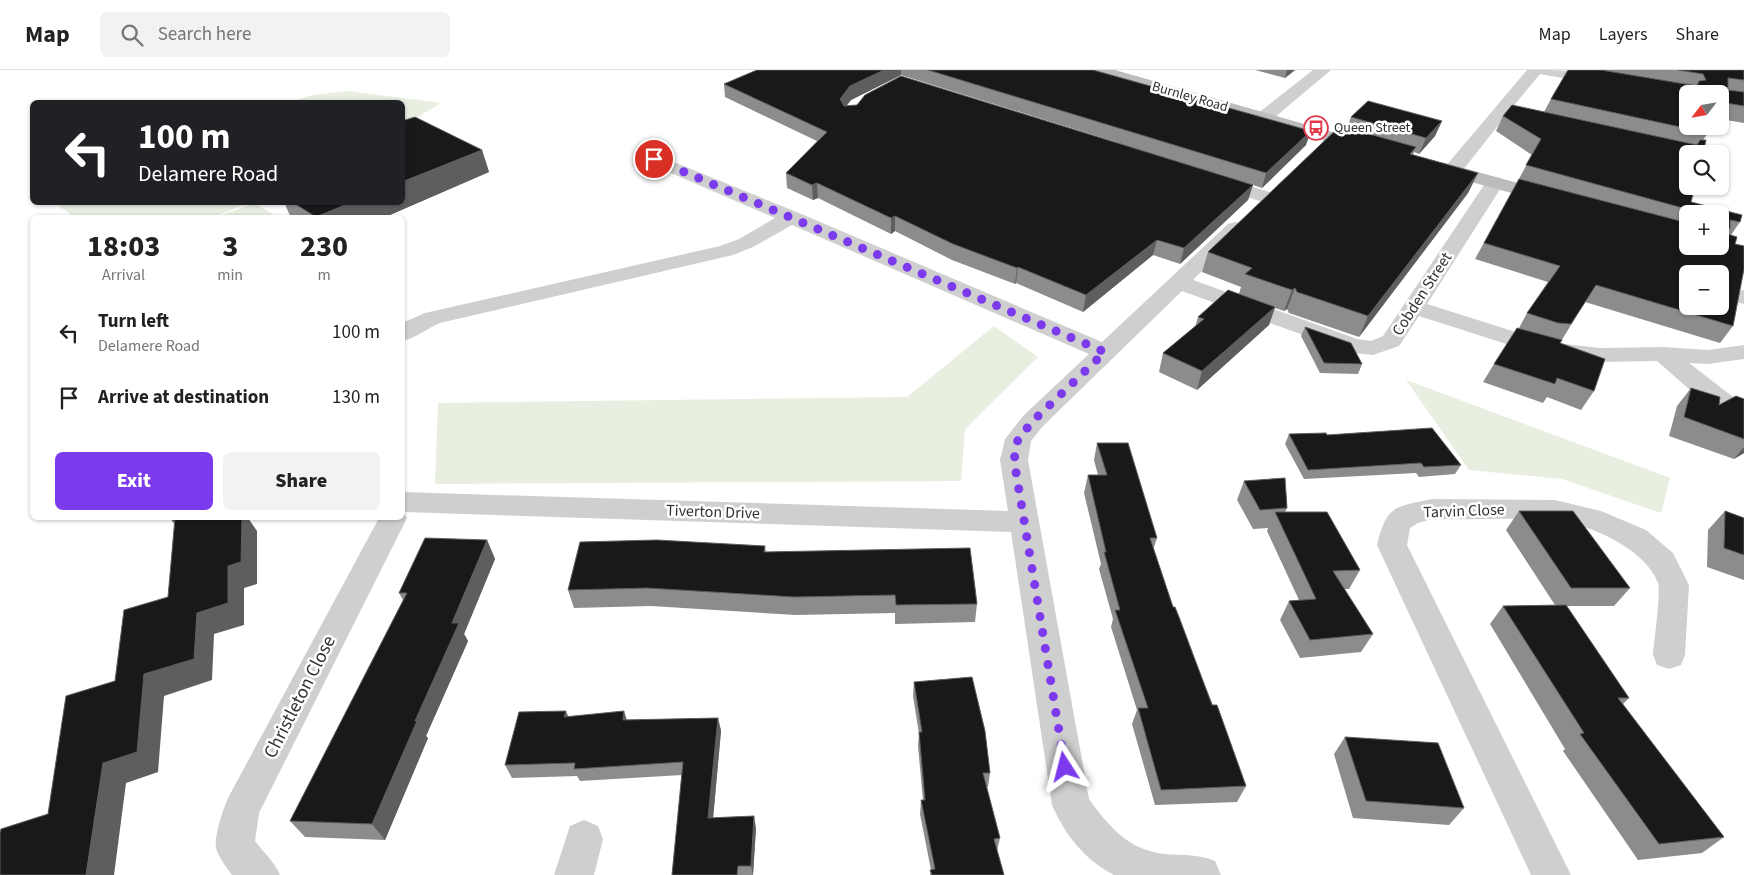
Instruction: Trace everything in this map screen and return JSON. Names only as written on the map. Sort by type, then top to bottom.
[{"type":"street","name":"Burnley Road","points":[[1098,70],[1263,118],[1323,143],[1386,152]]},
{"type":"street","points":[[1263,118],[1323,70]]},
{"type":"street","points":[[1452,171],[1535,70]]},
{"type":"street","points":[[1542,70],[1620,83]]},
{"type":"street","points":[[1500,112],[1556,124]]},
{"type":"street","points":[[654,159],[1105,352]]},
{"type":"street","points":[[1423,163],[1572,204]]},
{"type":"street","points":[[1201,177],[1261,202],[1033,421],[1018,439],[1014,460],[1071,805],[1091,834],[1114,854],[1147,871],[1201,875]]},
{"type":"street","name":"Cobden Street","points":[[1178,282],[1353,346],[1374,348],[1391,341],[1496,183]]},
{"type":"street","points":[[405,332],[433,318],[726,251],[746,243],[792,217]]},
{"type":"street","points":[[1414,307],[1544,349],[1600,355],[1663,354],[1708,357],[1744,352]]},
{"type":"street","points":[[1663,354],[1724,403],[1744,414]]},
{"type":"street","name":"Tiverton Drive","points":[[405,502],[1024,522]]},
{"type":"street","name":"Tarvin Close","points":[[1551,875],[1392,545],[1397,523],[1409,514],[1432,509],[1556,510],[1591,518],[1636,538],[1662,561],[1674,585],[1669,656]]},
{"type":"street","name":"Christleton Close","points":[[260,875],[253,871],[235,846],[241,811],[392,520]]},
{"type":"street","points":[[574,875],[584,839]]},
{"type":"shaded area","points":[[348,91],[441,103],[405,125],[405,100],[297,100],[313,95]]},
{"type":"shaded area","points":[[58,205],[243,205],[218,215],[71,215]]},
{"type":"shaded area","points":[[250,205],[258,205],[274,215],[222,215]]},
{"type":"shaded area","points":[[994,326],[1038,357],[965,429],[961,481],[435,484],[438,403],[907,397]]},
{"type":"shaded area","points":[[1406,380],[1670,478],[1661,513],[1562,479],[1469,470]]},
{"type":"building","points":[[757,70],[884,70],[850,86],[840,99],[844,106],[857,105],[865,95],[901,76],[1253,185],[1184,248],[1157,240],[1086,295],[1018,267],[953,244],[895,216],[891,218],[817,183],[812,185],[786,173],[827,132],[724,84]]},
{"type":"building","points":[[928,70],[1093,70],[1311,131],[1266,173]]},
{"type":"building","points":[[1568,70],[1601,70],[1691,85],[1679,85],[1679,127],[1551,99]]},
{"type":"building","points":[[1678,70],[1744,70],[1744,80],[1728,78],[1728,85],[1697,85],[1699,81],[1706,80],[1703,74]]},
{"type":"building","points":[[1729,90],[1744,92],[1744,106],[1729,104]]},
{"type":"building","points":[[1368,101],[1442,121],[1426,138],[1351,117]]},
{"type":"building","points":[[1512,105],[1697,145],[1679,145],[1679,195],[1693,195],[1691,202],[1703,205],[1679,205],[1679,207],[1526,165],[1541,139],[1503,116]]},
{"type":"building","points":[[415,117],[482,150],[405,181],[405,120]]},
{"type":"building","points":[[1340,126],[1416,147],[1410,154],[1478,173],[1368,316],[1297,292],[1295,288],[1292,290],[1245,274],[1252,268],[1208,252]]},
{"type":"building","points":[[1700,140],[1706,140],[1705,145],[1697,145]]},
{"type":"building","points":[[1519,179],[1679,221],[1679,255],[1729,255],[1729,235],[1737,237],[1735,244],[1744,246],[1744,269],[1733,326],[1696,315],[1729,315],[1729,265],[1679,265],[1679,310],[1596,285],[1571,324],[1558,323],[1527,313],[1560,266],[1484,243]]},
{"type":"building","points":[[297,205],[345,205],[321,215],[313,215]]},
{"type":"building","points":[[1729,212],[1742,215],[1740,222],[1730,220],[1730,228]]},
{"type":"building","points":[[1228,290],[1275,307],[1202,371],[1163,353],[1204,319],[1198,317]]},
{"type":"building","points":[[1305,327],[1351,343],[1362,364],[1324,363]]},
{"type":"building","points":[[1517,328],[1562,340],[1560,343],[1605,359],[1594,391],[1557,378],[1555,384],[1494,364]]},
{"type":"building","points":[[1691,388],[1720,397],[1719,405],[1736,396],[1744,399],[1744,439],[1684,417]]},
{"type":"building","points":[[1432,428],[1461,465],[1424,467],[1421,463],[1308,470],[1289,434],[1326,433],[1327,435]]},
{"type":"building","points":[[1097,443],[1128,443],[1157,538],[1150,538],[1173,607],[1175,607],[1179,617],[1212,705],[1217,705],[1246,786],[1161,790],[1138,708],[1148,708],[1115,610],[1120,610],[1104,552],[1106,552],[1088,475],[1107,475]]},
{"type":"building","points":[[1285,478],[1287,508],[1260,510],[1244,481]]},
{"type":"building","points":[[1519,511],[1573,511],[1630,588],[1571,588]]},
{"type":"building","points":[[1725,511],[1744,518],[1744,555],[1724,548]]},
{"type":"building","points":[[1275,512],[1327,512],[1360,570],[1333,571],[1373,634],[1310,640],[1289,601],[1316,599]]},
{"type":"building","points":[[175,520],[242,520],[241,562],[228,566],[228,603],[197,613],[194,659],[144,674],[137,752],[103,763],[86,875],[0,875],[1,829],[48,814],[66,696],[115,681],[124,610],[168,597]]},
{"type":"building","points":[[425,538],[487,540],[452,623],[459,623],[372,824],[290,821],[407,593],[399,593]]},
{"type":"building","points":[[657,540],[765,546],[764,552],[970,548],[977,604],[896,605],[895,595],[794,597],[647,588],[568,590],[580,542]]},
{"type":"building","points":[[1566,605],[1629,698],[1618,698],[1724,837],[1659,844],[1580,734],[1584,733],[1503,606]]},
{"type":"building","points":[[972,677],[985,731],[990,773],[983,773],[1000,838],[994,839],[1004,875],[932,875],[930,870],[935,869],[921,800],[925,800],[919,732],[922,732],[914,682]]},
{"type":"building","points":[[566,711],[564,717],[624,711],[623,720],[718,718],[708,818],[754,816],[751,866],[738,866],[737,875],[672,875],[683,762],[574,769],[575,763],[505,765],[519,712]]},
{"type":"building","points":[[1345,737],[1438,743],[1464,808],[1366,801]]},
{"type":"place","name":"Queen Street","points":[[1316,128]]},
{"type":"route","points":[[654,159],[1105,352],[1033,421],[1018,439],[1014,460],[1065,767]]}]
